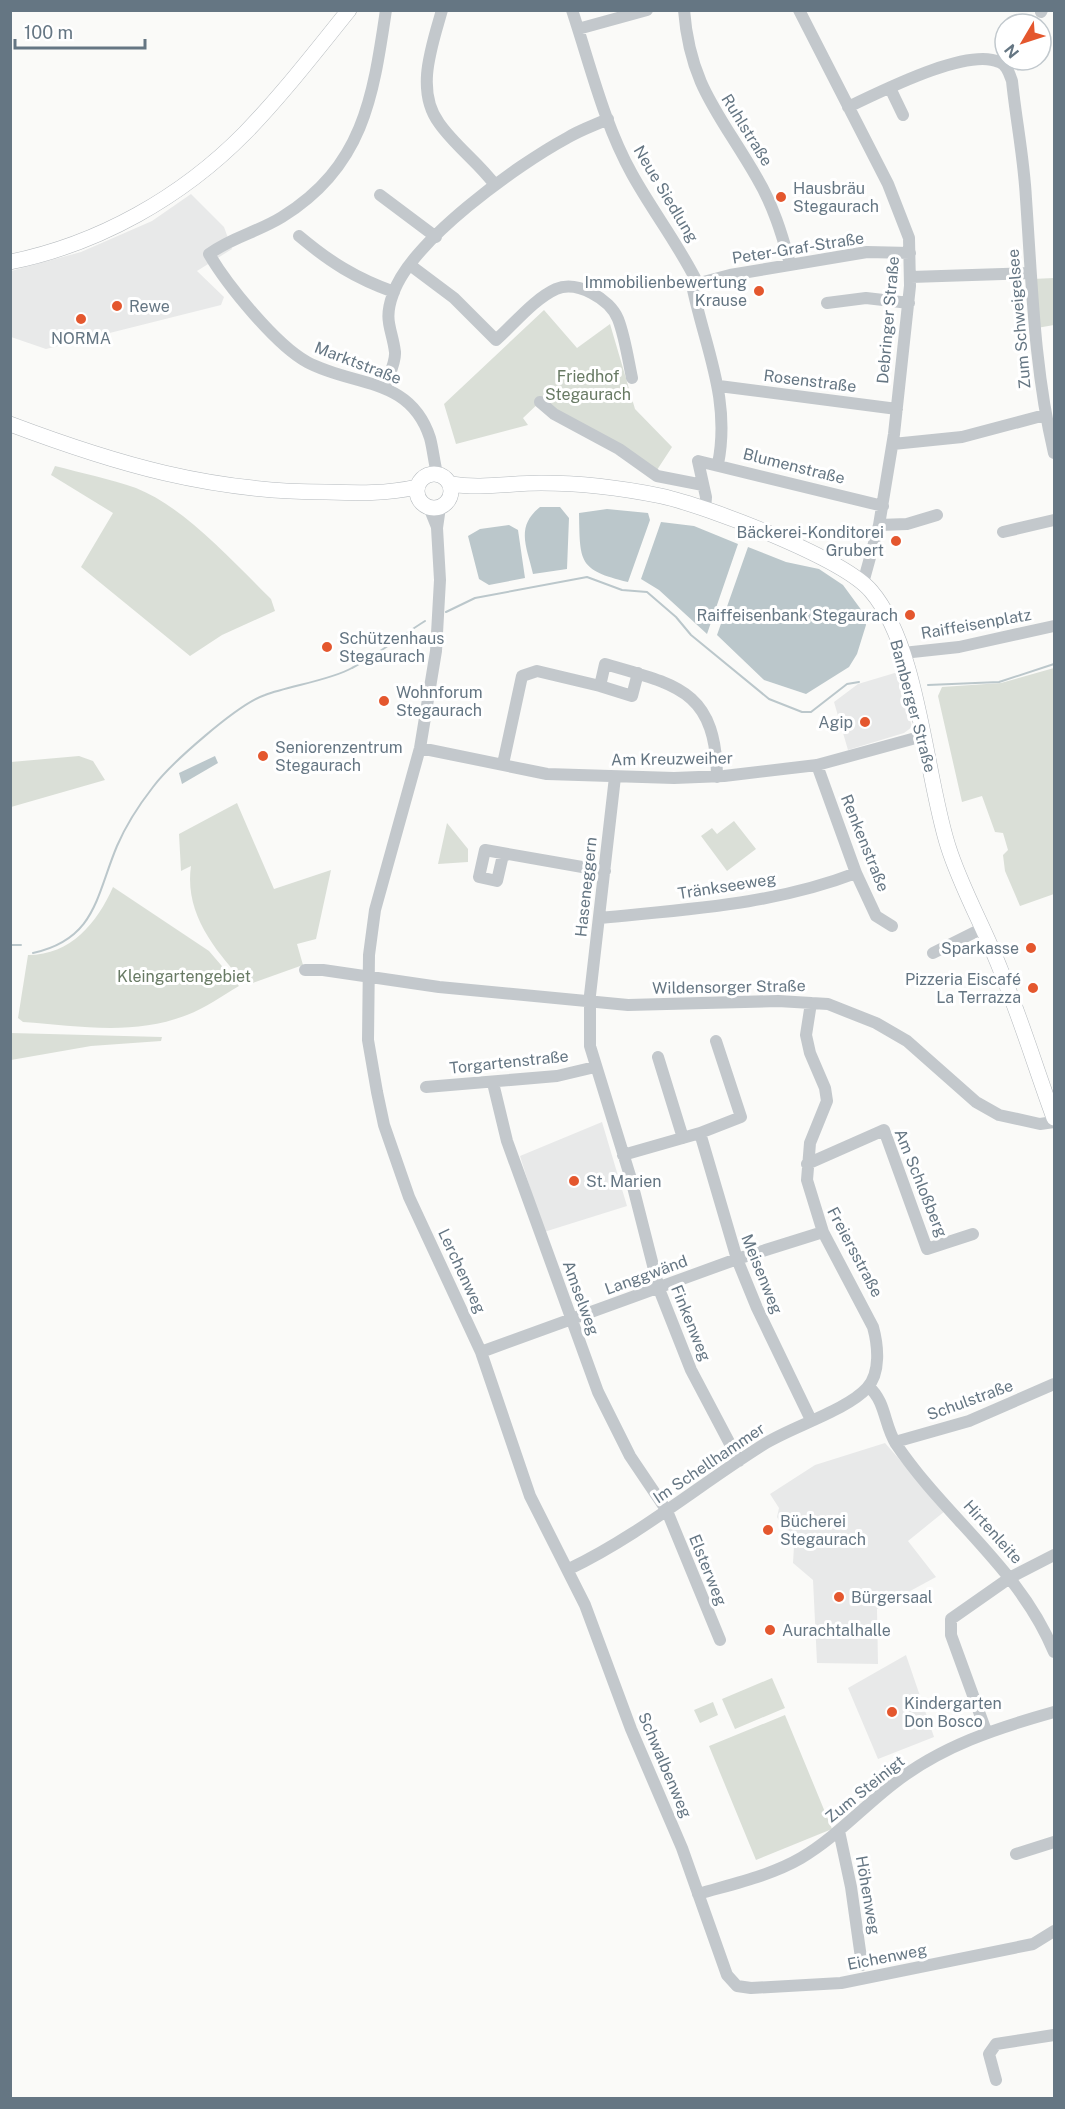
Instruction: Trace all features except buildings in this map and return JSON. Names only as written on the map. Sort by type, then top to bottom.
[{"type":"main road","points":[[10,262],[52,252],[93,236],[136,216],[196,177],[246,132],[349,10]]},
{"type":"main road","points":[[10,418],[33,432]]},
{"type":"main road","points":[[10,424],[108,460],[196,481],[297,492],[393,492],[426,500],[451,490],[445,477],[432,474],[426,500]]},
{"type":"main road","name":"Bamberger Straße","points":[[451,490],[541,483],[596,486],[663,497],[705,510],[833,562],[863,583],[886,615],[903,653],[949,849],[1015,1005],[1054,1120]]},
{"type":"street","name":"Marktstraße","points":[[386,10],[375,83],[366,115],[351,150],[324,185],[306,201],[266,227],[226,242],[209,254],[220,274],[288,349],[316,366],[385,387],[413,407],[430,439],[432,474]]},
{"type":"street","points":[[442,10],[429,60],[427,96],[438,123],[495,186]]},
{"type":"street","name":"Neue Siedlung","points":[[572,10],[608,119],[631,174],[679,247],[695,285],[722,405],[722,444],[718,464]]},
{"type":"street","points":[[578,29],[647,10]]},
{"type":"street","name":"Ruhlstraße","points":[[684,10],[693,68],[711,105],[771,203],[790,264]]},
{"type":"street","name":"Debringer Straße","points":[[799,10],[900,211],[909,238],[911,277],[909,303],[893,444],[879,525],[863,583]]},
{"type":"street","name":"Zum Schweigelsee","points":[[890,88],[960,62],[984,59],[998,61],[1006,66],[1012,81],[1026,197],[1030,273],[1045,415]]},
{"type":"street","points":[[848,107],[890,88],[903,116]]},
{"type":"street","points":[[385,387],[395,358],[388,318],[394,292],[410,265],[436,237],[495,186],[560,142],[608,119]]},
{"type":"street","points":[[380,195],[436,237]]},
{"type":"street","points":[[299,236],[332,264],[394,292]]},
{"type":"street","name":"Peter-Graf-Straße","points":[[695,285],[790,264],[867,252],[910,253]]},
{"type":"street","points":[[410,265],[454,298],[496,340],[548,294],[558,288],[573,286],[591,293],[607,305],[619,320],[632,378]]},
{"type":"street","points":[[911,277],[1030,273]]},
{"type":"street","points":[[827,303],[866,298],[909,303]]},
{"type":"street","name":"Rosenstraße","points":[[719,386],[897,409]]},
{"type":"street","points":[[540,402],[554,414],[619,449],[657,476],[703,485],[707,504],[705,510]]},
{"type":"street","points":[[893,444],[962,437],[1045,415],[1054,453]]},
{"type":"street","name":"Blumenstraße","points":[[703,485],[698,461],[718,464],[883,506]]},
{"type":"street","name":"Lerchenweg","points":[[426,500],[437,528],[440,580],[436,651],[420,748],[375,910],[368,977],[368,1040],[384,1125],[409,1197],[481,1352],[530,1496],[569,1569]]},
{"type":"street","points":[[879,525],[907,524],[938,515]]},
{"type":"street","points":[[1003,532],[1054,520]]},
{"type":"street","name":"Raiffeisenplatz","points":[[903,653],[959,647],[1054,626]]},
{"type":"street","points":[[600,686],[605,664],[673,685],[692,697],[704,712],[713,737],[717,777]]},
{"type":"street","points":[[503,764],[522,676],[537,671],[632,696],[638,674]]},
{"type":"street","name":"Am Kreuzweiher","points":[[420,748],[547,774],[717,777],[817,765],[923,736]]},
{"type":"street","name":"Renkenstraße","points":[[817,765],[856,873],[876,916],[892,926]]},
{"type":"street","name":"Haseneggern","points":[[595,1067],[590,1046],[590,1001],[615,777]]},
{"type":"street","points":[[503,855],[605,871]]},
{"type":"street","name":"Tränkseeweg","points":[[600,918],[744,904],[835,881],[856,873]]},
{"type":"street","points":[[933,953],[983,928]]},
{"type":"street","points":[[305,970],[323,970],[368,977]]},
{"type":"street","name":"Wildensorger Straße","points":[[368,977],[450,988],[628,1005],[768,1001],[828,1004],[852,1012],[897,1035],[976,1102],[999,1115],[1033,1123],[1054,1120]]},
{"type":"street","name":"Freiersstraße","points":[[811,1003],[806,1035],[810,1053],[825,1088],[827,1101],[810,1143],[807,1180],[813,1208],[823,1232],[873,1326],[877,1341],[877,1363],[868,1387]]},
{"type":"street","points":[[623,1155],[700,1133],[741,1117],[716,1041]]},
{"type":"street","points":[[658,1057],[683,1138]]},
{"type":"street","name":"Torgartenstraße","points":[[426,1087],[557,1076],[595,1067]]},
{"type":"street","name":"Finkenweg","points":[[595,1067],[623,1155],[659,1289],[692,1370],[739,1461]]},
{"type":"street","name":"Amselweg","points":[[493,1083],[507,1141],[598,1392],[630,1456],[667,1511]]},
{"type":"street","name":"Am Schloßberg","points":[[807,1164],[884,1130],[927,1249],[973,1234]]},
{"type":"street","name":"Meisenweg","points":[[700,1133],[737,1258],[757,1308],[811,1420]]},
{"type":"street","name":"Langgwänd","points":[[481,1352],[570,1318],[659,1289],[737,1258],[823,1232]]},
{"type":"street","name":"Schulstraße","points":[[895,1442],[969,1421],[1054,1384]]},
{"type":"street","points":[[868,1387],[881,1400],[895,1442]]},
{"type":"street","name":"Im Schellhammer","points":[[569,1569],[611,1547],[739,1461],[852,1399],[868,1387]]},
{"type":"street","name":"Hirtenleite","points":[[895,1442],[1011,1577],[1040,1620],[1054,1652]]},
{"type":"street","name":"Elsterweg","points":[[667,1511],[720,1640]]},
{"type":"street","points":[[986,1731],[957,1655],[950,1625],[955,1613],[1011,1577],[1054,1555]]},
{"type":"street","name":"Schwalbenweg","points":[[569,1569],[585,1605],[631,1729],[682,1848],[727,1975]]},
{"type":"street","name":"Zum Steinigt","points":[[698,1894],[767,1873],[799,1860],[838,1831],[895,1782],[941,1753],[986,1731],[1054,1712]]},
{"type":"street","name":"Höhenweg","points":[[838,1831],[851,1887],[862,1965]]},
{"type":"street","points":[[1016,1854],[1054,1842]]},
{"type":"street","name":"Eichenweg","points":[[727,1975],[737,1986],[751,1988],[841,1983],[1033,1944],[1054,1932]]},
{"type":"street","points":[[996,2080],[989,2054],[996,2044],[1054,2035]]},
{"type":"shaded area","points":[[191,194],[224,227],[232,249],[197,271],[224,297],[221,305],[46,349],[11,337],[11,271],[81,252],[152,221]]},
{"type":"shaded area","points":[[540,507],[560,507],[569,518],[567,569],[533,574],[526,546],[525,530],[532,515]]},
{"type":"shaded area","points":[[607,509],[648,513],[650,520],[628,582],[612,578],[591,568],[582,553],[579,513]]},
{"type":"shaded area","points":[[661,522],[694,526],[738,544],[707,634],[659,590],[641,579]]},
{"type":"shaded area","points":[[509,525],[518,530],[525,578],[489,585],[479,579],[468,536],[480,529]]},
{"type":"shaded area","points":[[748,547],[786,562],[819,569],[843,585],[865,615],[866,625],[857,654],[849,667],[806,694],[764,680],[717,635]]},
{"type":"shaded area","points":[[898,672],[912,727],[904,733],[848,750],[834,702],[858,684]]},
{"type":"shaded area","points":[[215,756],[218,763],[182,784],[179,773]]},
{"type":"shaded area","name":"St. Marien","points":[[602,1122],[627,1206],[544,1232],[520,1156]]},
{"type":"shaded area","points":[[885,1443],[945,1511],[908,1541],[936,1577],[877,1609],[878,1664],[817,1663],[813,1580],[793,1563],[794,1546],[777,1517],[779,1508],[770,1494],[815,1465]]},
{"type":"shaded area","name":"Kindergarten Don Bosco","points":[[906,1655],[934,1737],[878,1759],[848,1688]]},
{"type":"green space","points":[[1054,278],[1054,325],[1037,328],[1032,279]]},
{"type":"green space","name":"Friedhof Stegaurach","points":[[544,310],[577,348],[610,324],[635,409],[672,447],[655,473],[556,411],[544,398],[523,418],[528,425],[456,444],[444,404]]},
{"type":"green space","points":[[55,466],[136,488],[155,497],[191,522],[225,553],[271,599],[275,611],[222,635],[190,656],[81,567],[113,513],[51,475]]},
{"type":"green space","points":[[1054,668],[1054,894],[1020,906],[1005,871],[1003,855],[1008,850],[1003,833],[995,832],[982,796],[962,802],[938,696],[942,687],[1001,683]]},
{"type":"green space","points":[[79,756],[93,761],[105,780],[11,807],[11,762]]},
{"type":"green space","points":[[237,803],[274,889],[331,870],[316,939],[297,944],[303,965],[247,985],[214,946],[197,916],[190,884],[191,866],[181,871],[179,834]]},
{"type":"green space","points":[[734,821],[756,849],[727,871],[701,836],[712,828],[717,834]]},
{"type":"green space","points":[[447,823],[468,849],[468,862],[438,864]]},
{"type":"green space","name":"Kleingartengebiet","points":[[113,887],[209,951],[239,986],[194,1012],[147,1026],[106,1028],[23,1022],[18,1018],[28,955],[43,954],[70,943],[99,913]]},
{"type":"green space","points":[[11,1033],[162,1037],[161,1041],[91,1046],[11,1060]]},
{"type":"green space","points":[[772,1678],[785,1708],[735,1729],[722,1699]]},
{"type":"green space","points":[[713,1702],[718,1715],[700,1723],[694,1710]]},
{"type":"green space","points":[[785,1715],[832,1829],[756,1860],[709,1746]]},
{"type":"waterway","points":[[446,612],[475,598],[587,577],[622,590],[647,592],[676,617],[691,635],[769,699],[802,712],[811,712],[847,684],[859,682]]},
{"type":"waterway","points":[[33,953],[54,946],[70,937],[82,926],[91,913],[121,838],[138,808],[162,777],[206,735],[253,701],[265,695],[352,668],[425,621]]},
{"type":"waterway","points":[[928,685],[999,682],[1054,664]]},
{"type":"waterway","points":[[10,945],[21,945]]},
{"type":"place","name":"Hausbräu Stegaurach","points":[[781,197]]},
{"type":"place","name":"Immobilienbewertung Krause","points":[[759,291]]},
{"type":"place","name":"Rewe","points":[[117,306]]},
{"type":"place","name":"NORMA","points":[[81,319]]},
{"type":"place","name":"Bäckerei-Konditorei Grubert","points":[[896,541]]},
{"type":"place","name":"Raiffeisenbank Stegaurach","points":[[910,615]]},
{"type":"place","name":"Schützenhaus Stegaurach","points":[[327,647]]},
{"type":"place","name":"Wohnforum Stegaurach","points":[[384,701]]},
{"type":"place","name":"Agip","points":[[865,722]]},
{"type":"place","name":"Seniorenzentrum Stegaurach","points":[[263,756]]},
{"type":"place","name":"Sparkasse","points":[[1031,948]]},
{"type":"place","name":"Pizzeria Eiscafé La Terrazza","points":[[1033,988]]},
{"type":"place","name":"St. Marien","points":[[574,1181]]},
{"type":"place","name":"Bücherei Stegaurach","points":[[768,1530]]},
{"type":"place","name":"Bürgersaal","points":[[839,1597]]},
{"type":"place","name":"Aurachtalhalle","points":[[770,1630]]},
{"type":"place","name":"Kindergarten Don Bosco","points":[[892,1712]]}]
